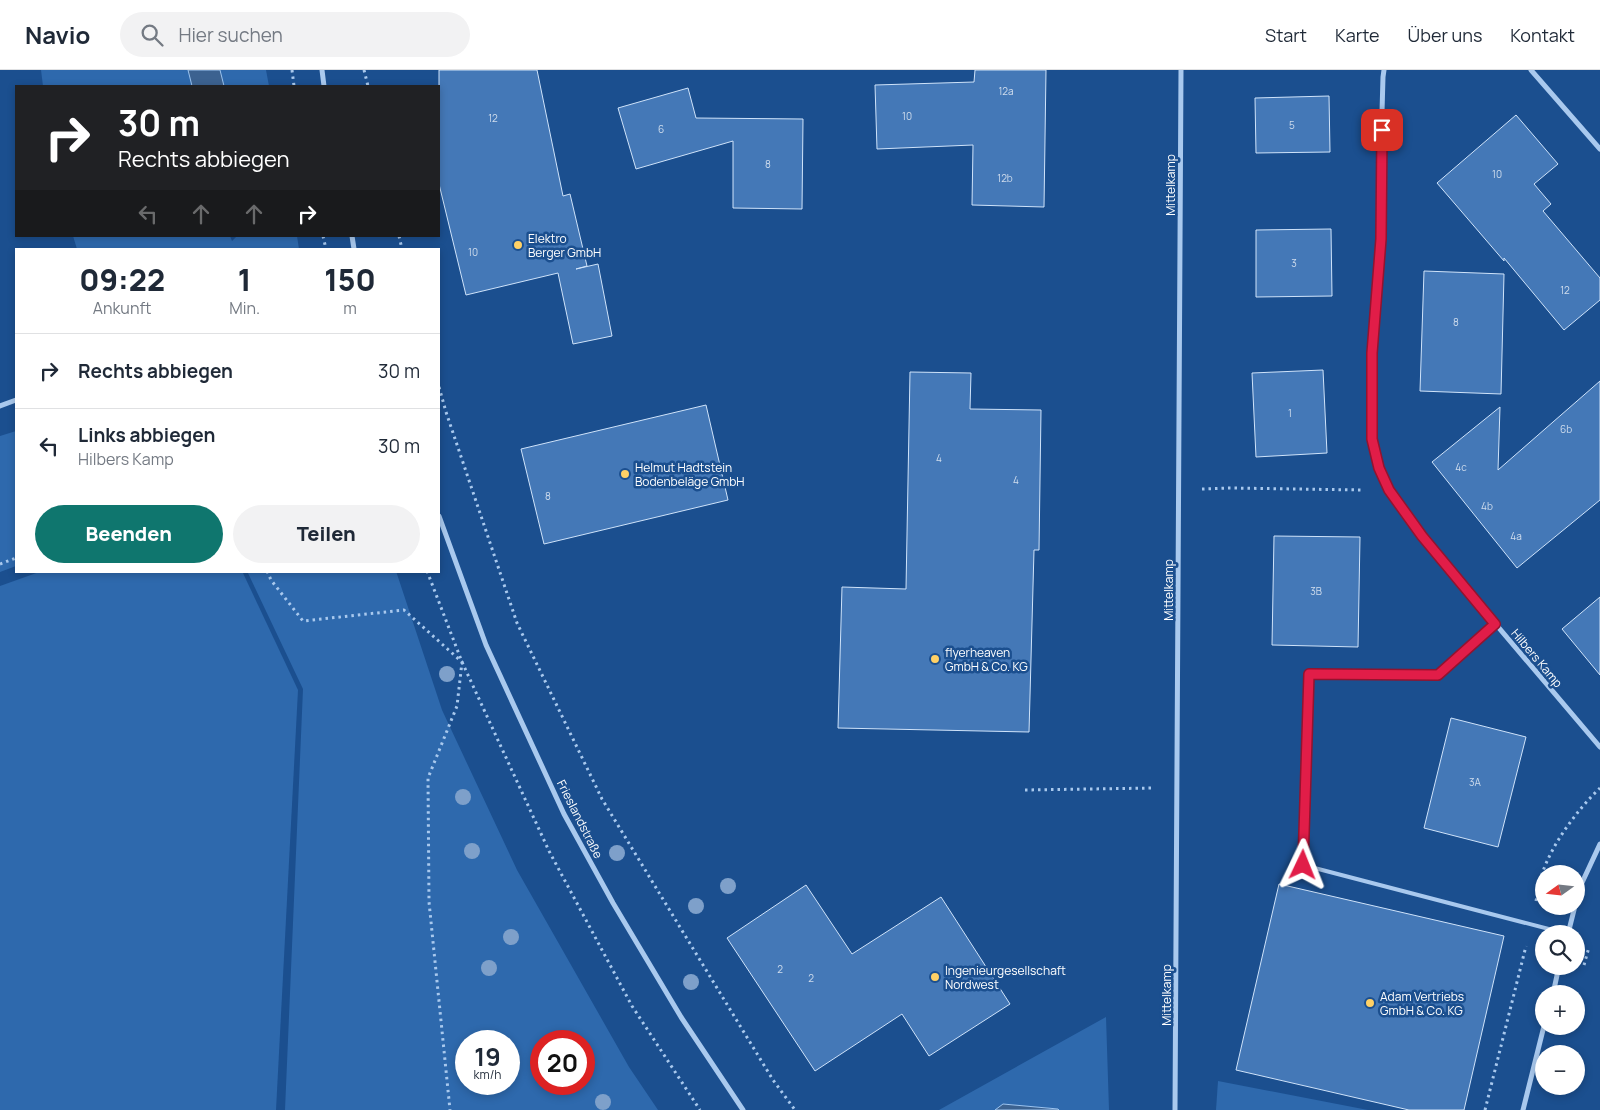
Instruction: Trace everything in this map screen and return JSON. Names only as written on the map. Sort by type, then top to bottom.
[{"type":"street","points":[[322,70],[324,85]]},
{"type":"street","name":"Mittelkamp","points":[[1175,1110],[1181,70]]},
{"type":"street","name":"Hilbers Kamp","points":[[1384,70],[1381,239],[1372,353],[1372,439],[1379,468],[1389,490],[1422,536],[1600,747]]},
{"type":"street","points":[[1531,70],[1600,149]]},
{"type":"street","points":[[0,406],[15,400]]},
{"type":"street","name":"Frieslandstraße","points":[[440,519],[486,645],[564,814],[613,903],[676,1009],[743,1110]]},
{"type":"street","points":[[1585,876],[1600,844]]},
{"type":"street","points":[[1523,1110],[1542,1035]]},
{"type":"lane","points":[[1495,624],[1438,675],[1309,674],[1303,865],[1535,925]]},
{"type":"path","points":[[292,70],[294,85]]},
{"type":"path","points":[[364,70],[368,85]]},
{"type":"path","points":[[440,391],[517,623],[602,799],[768,1072],[795,1110]]},
{"type":"path","points":[[1179,490],[1230,488],[1389,490]]},
{"type":"path","points":[[0,564],[15,558]]},
{"type":"path","points":[[268,573],[271,580],[304,622],[404,610],[462,662],[457,706],[428,778],[429,902],[450,1110]]},
{"type":"path","points":[[1025,790],[1154,788]]},
{"type":"shaded area","points":[[41,70],[188,70],[192,85],[43,85]]},
{"type":"shaded area","points":[[188,70],[220,70],[224,85],[192,85]]},
{"type":"shaded area","points":[[220,70],[266,70],[269,85],[224,85]]},
{"type":"shaded area","points":[[73,237],[230,237],[232,241],[236,237],[297,237],[299,248],[77,248]]},
{"type":"shaded area","points":[[15,431],[15,566],[0,572],[0,436]]},
{"type":"shaded area","points":[[36,573],[243,573],[298,690],[276,1110],[0,1110],[0,586]]},
{"type":"shaded area","points":[[248,573],[397,573],[442,710],[517,870],[629,1067],[658,1110],[285,1110],[303,689]]},
{"type":"shaded area","points":[[1106,1017],[1109,1110],[1059,1110],[1003,1104],[995,1110],[939,1110]]},
{"type":"shaded area","points":[[1218,1081],[1368,1110],[1216,1110]]},
{"type":"shaded area","points":[[1003,1104],[1058,1109],[1059,1110],[995,1110]]},
{"type":"building","points":[[439,70],[537,70],[563,196],[570,194],[587,266],[576,269],[598,264],[612,336],[573,344],[558,273],[466,295],[440,188]]},
{"type":"building","points":[[975,70],[1046,70],[1044,207],[972,205],[973,145],[877,149],[875,85],[974,82]]},
{"type":"building","points":[[688,88],[696,118],[803,119],[802,209],[733,208],[733,141],[636,169],[618,108]]},
{"type":"building","points":[[1329,96],[1330,152],[1256,153],[1255,98]]},
{"type":"building","points":[[1516,115],[1558,164],[1534,184],[1551,204],[1543,211],[1600,278],[1600,300],[1564,330],[1504,258],[1504,261],[1437,183]]},
{"type":"building","points":[[1331,229],[1332,296],[1256,297],[1256,230]]},
{"type":"building","points":[[1424,271],[1504,274],[1501,394],[1420,391]]},
{"type":"building","points":[[1323,370],[1327,453],[1256,457],[1252,373]]},
{"type":"building","points":[[910,372],[971,373],[970,409],[1041,410],[1039,550],[1034,550],[1029,732],[838,728],[842,587],[906,589]]},
{"type":"building","points":[[1600,381],[1600,500],[1517,568],[1432,462],[1500,407],[1498,470]]},
{"type":"building","name":"Helmut Hadtstein Bodenbeläge GmbH","points":[[706,405],[728,500],[544,544],[521,449]]},
{"type":"building","points":[[1274,536],[1360,537],[1358,647],[1272,645]]},
{"type":"building","points":[[1600,597],[1600,675],[1562,629]]},
{"type":"building","points":[[1451,718],[1526,737],[1498,847],[1424,828]]},
{"type":"building","name":"Adam Vertriebs GmbH & Co. KG","points":[[1279,884],[1504,936],[1464,1110],[1409,1110],[1236,1070]]},
{"type":"building","points":[[806,885],[852,954],[941,897],[1010,1004],[929,1056],[902,1014],[815,1071],[727,938]]},
{"type":"place","name":"Elektro Berger GmbH","points":[[518,245]]},
{"type":"place","name":"Helmut Hadtstein Bodenbeläge GmbH","points":[[625,474]]},
{"type":"place","name":"flyerheaven GmbH & Co. KG","points":[[935,659]]},
{"type":"place","name":"Ingenieurgesellschaft Nordwest","points":[[935,977]]},
{"type":"place","name":"Adam Vertriebs GmbH & Co. KG","points":[[1370,1003]]},
{"type":"route","points":[[1303,865],[1309,674],[1438,675],[1495,624],[1422,536],[1389,490],[1379,468],[1372,439],[1372,353],[1381,239],[1382,130]]}]
